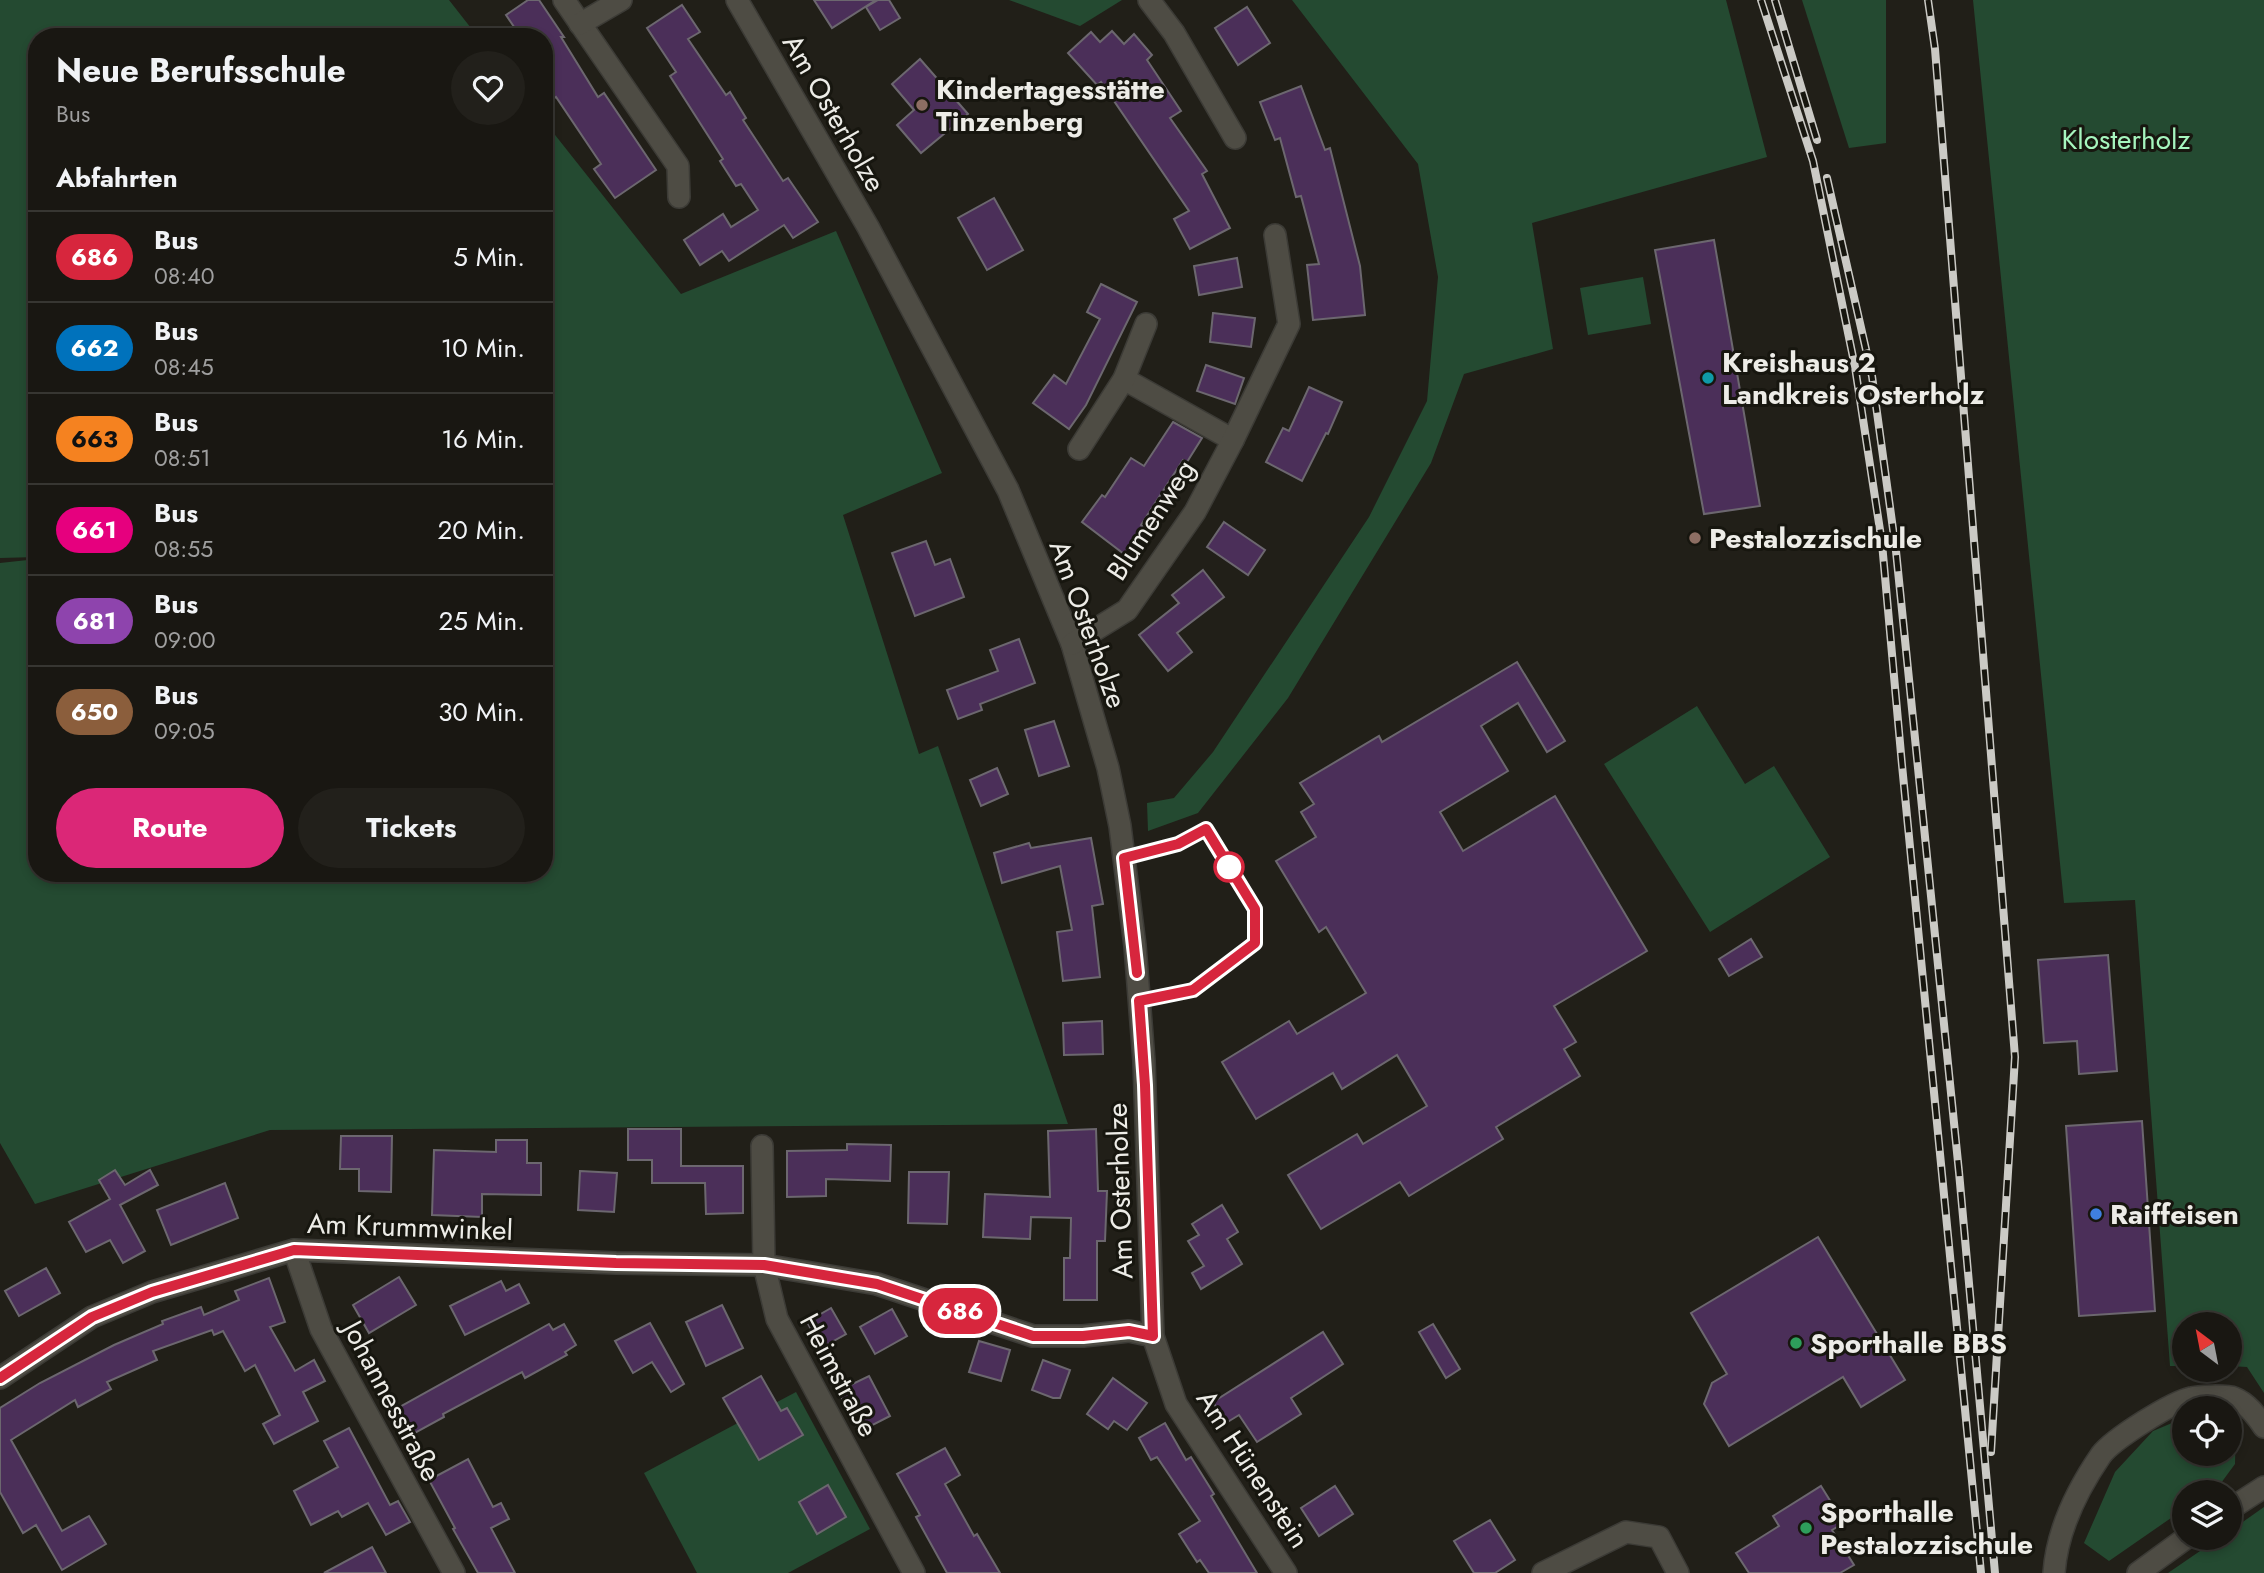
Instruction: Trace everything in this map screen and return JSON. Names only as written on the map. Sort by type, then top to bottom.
[{"type":"street","points":[[564,0],[678,166],[679,197]]},
{"type":"street","points":[[580,24],[621,0]]},
{"type":"street","name":"Am Osterholze","points":[[737,0],[868,227],[1008,490],[1072,644],[1108,768],[1119,826],[1135,946],[1144,1061],[1153,1336]]},
{"type":"street","points":[[1149,0],[1174,33],[1235,138]]},
{"type":"street","name":"Blumenweg","points":[[1072,644],[1127,610],[1195,512],[1233,440],[1290,324],[1275,236]]},
{"type":"street","points":[[1079,449],[1124,379],[1146,324]]},
{"type":"street","name":"Blumenweg","points":[[1124,379],[1233,440]]},
{"type":"street","name":"Heimstraße","points":[[762,1146],[764,1265],[777,1319],[914,1573]]},
{"type":"street","name":"Am Krummwinkel","points":[[0,1378],[92,1317],[152,1292],[294,1250],[616,1263],[764,1265]]},
{"type":"street","name":"Johannesstraße","points":[[294,1250],[321,1329],[454,1573]]},
{"type":"street","points":[[764,1265],[877,1284],[1033,1336],[1083,1336],[1129,1331],[1153,1336]]},
{"type":"street","name":"Am Hünenstein","points":[[1153,1336],[1176,1404],[1286,1573]]},
{"type":"street","points":[[2054,1573],[2059,1541],[2076,1499],[2103,1452],[2138,1424],[2190,1398],[2232,1396],[2254,1412],[2264,1427]]},
{"type":"street","points":[[2242,1501],[2264,1487]]},
{"type":"street","points":[[1544,1573],[1626,1532],[1659,1537],[1678,1573]]},
{"type":"street","points":[[2137,1573],[2172,1548]]},
{"type":"green space","points":[[0,0],[449,0],[471,28],[28,28],[28,557],[0,558]]},
{"type":"green space","points":[[1009,0],[1122,0],[1080,26]]},
{"type":"green space","points":[[1292,0],[1726,0],[1767,157],[1532,223],[1553,349],[1464,374],[1431,463],[1288,698],[1198,813],[1148,831],[1147,803],[1174,798],[1213,752],[1369,517],[1427,401],[1438,277],[1418,164]]},
{"type":"green space","points":[[1802,0],[1886,0],[1886,143],[1849,148]]},
{"type":"green space","name":"Klosterholz","points":[[1973,0],[2264,0],[2264,1393],[2247,1367],[2242,1367],[2242,1312],[2172,1312],[2170,1366],[2135,900],[2064,903]]},
{"type":"green space","points":[[553,132],[681,294],[836,231],[942,473],[843,515],[919,754],[938,746],[1068,1124],[270,1130],[35,1204],[0,1143],[0,563],[28,560],[28,882],[553,882]]},
{"type":"green space","points":[[1643,277],[1651,324],[1588,335],[1580,288]]},
{"type":"green space","points":[[1697,706],[1745,784],[1774,766],[1830,857],[1710,932],[1604,764]]},
{"type":"green space","points":[[796,1392],[870,1529],[788,1573],[697,1573],[644,1473]]},
{"type":"green space","points":[[2172,1423],[2172,1466],[2234,1466],[2223,1480],[2172,1480],[2172,1517],[2109,1561],[2084,1543],[2115,1472],[2153,1431]]},
{"type":"green space","points":[[2264,1507],[2264,1573],[2168,1573],[2202,1550],[2242,1550],[2242,1523]]},
{"type":"building","points":[[528,0],[539,0],[564,37],[561,37],[598,97],[604,93],[656,170],[615,198],[594,169],[601,164],[556,97],[553,99],[553,28],[515,28],[506,15]]},
{"type":"building","points":[[814,0],[876,0],[832,28]]},
{"type":"building","points":[[878,0],[889,0],[900,18],[880,30],[866,7]]},
{"type":"building","points":[[682,5],[700,32],[688,39],[726,95],[730,92],[746,118],[743,120],[783,181],[788,178],[818,222],[793,238],[784,225],[729,261],[722,251],[700,265],[684,240],[723,214],[731,227],[758,210],[741,184],[736,186],[720,161],[723,159],[670,76],[676,72],[647,28]]},
{"type":"building","points":[[1247,7],[1270,43],[1238,65],[1215,28]]},
{"type":"building","points":[[1112,31],[1124,44],[1134,34],[1152,55],[1147,60],[1181,111],[1170,118],[1207,171],[1202,174],[1230,228],[1190,249],[1174,219],[1189,211],[1101,82],[1097,85],[1068,53],[1091,32],[1100,42]]},
{"type":"building","points":[[920,59],[968,114],[921,153],[897,125],[914,110],[892,84]]},
{"type":"building","points":[[1301,86],[1325,150],[1330,148],[1360,266],[1365,315],[1313,320],[1307,265],[1319,264],[1301,196],[1296,197],[1280,138],[1275,140],[1260,102]]},
{"type":"building","points":[[994,198],[1023,250],[987,270],[958,218]]},
{"type":"building","name":"Kreishaus 2 Landkreis Osterholz","points":[[1714,240],[1760,506],[1704,514],[1655,250]]},
{"type":"building","points":[[1237,258],[1242,287],[1199,295],[1194,266]]},
{"type":"building","points":[[1101,284],[1137,302],[1086,405],[1069,429],[1033,403],[1054,375],[1066,384],[1100,319],[1087,312]]},
{"type":"building","points":[[1213,313],[1255,318],[1251,347],[1210,342]]},
{"type":"building","points":[[1206,365],[1244,378],[1235,404],[1197,391]]},
{"type":"building","points":[[1309,387],[1342,402],[1302,481],[1266,462],[1283,428],[1289,431]]},
{"type":"building","points":[[1173,422],[1202,438],[1187,462],[1183,460],[1141,525],[1152,534],[1132,560],[1082,522],[1102,495],[1105,497],[1131,458],[1144,466]]},
{"type":"building","points":[[1224,522],[1265,550],[1248,575],[1207,547]]},
{"type":"building","points":[[926,541],[935,565],[950,559],[964,597],[915,616],[892,553]]},
{"type":"building","points":[[1203,570],[1224,597],[1177,633],[1192,652],[1168,671],[1139,635],[1179,603],[1172,595]]},
{"type":"building","points":[[1019,639],[1035,683],[980,704],[982,710],[958,719],[947,690],[998,671],[990,650]]},
{"type":"building","points":[[1517,662],[1565,741],[1547,752],[1518,703],[1481,726],[1508,771],[1440,812],[1463,851],[1555,796],[1647,951],[1554,1006],[1576,1042],[1564,1049],[1580,1076],[1496,1127],[1503,1139],[1409,1196],[1400,1182],[1321,1229],[1288,1175],[1357,1134],[1363,1144],[1427,1106],[1397,1055],[1342,1089],[1333,1073],[1256,1119],[1222,1062],[1289,1021],[1297,1034],[1366,993],[1326,927],[1319,932],[1276,861],[1316,837],[1301,812],[1314,804],[1300,783],[1379,736],[1382,742]]},
{"type":"building","points":[[1054,721],[1069,766],[1039,776],[1025,730]]},
{"type":"building","points":[[997,768],[1008,794],[981,806],[970,780]]},
{"type":"building","points":[[1091,838],[1103,904],[1092,906],[1100,977],[1063,981],[1057,932],[1072,930],[1060,866],[1002,883],[994,853],[1029,843],[1031,848]]},
{"type":"building","points":[[1751,939],[1762,957],[1729,976],[1719,959]]},
{"type":"building","points":[[2108,955],[2117,1071],[2079,1074],[2077,1041],[2044,1043],[2038,960]]},
{"type":"building","points":[[1102,1021],[1103,1054],[1064,1055],[1063,1023]]},
{"type":"building","points":[[2142,1121],[2155,1311],[2079,1316],[2066,1126]]},
{"type":"building","points":[[628,1129],[681,1129],[681,1166],[743,1166],[743,1213],[706,1214],[705,1183],[652,1183],[652,1160],[628,1160]]},
{"type":"building","points":[[1096,1129],[1098,1191],[1107,1191],[1105,1241],[1097,1241],[1097,1300],[1064,1300],[1064,1258],[1070,1258],[1071,1218],[1031,1217],[1030,1239],[983,1237],[985,1194],[1050,1197],[1048,1131]]},
{"type":"building","points":[[341,1136],[392,1136],[391,1192],[359,1191],[359,1169],[340,1169]]},
{"type":"building","points":[[496,1140],[527,1140],[527,1163],[541,1163],[541,1195],[482,1194],[482,1217],[432,1215],[434,1150],[496,1152]]},
{"type":"building","points":[[847,1144],[891,1145],[890,1181],[826,1179],[826,1196],[787,1197],[787,1151],[847,1150]]},
{"type":"building","points":[[115,1170],[125,1185],[150,1170],[158,1185],[120,1205],[145,1251],[123,1263],[110,1240],[86,1252],[69,1222],[110,1199],[99,1180]]},
{"type":"building","points":[[580,1171],[617,1173],[614,1212],[578,1210]]},
{"type":"building","points":[[909,1172],[949,1172],[947,1224],[908,1223]]},
{"type":"building","points":[[225,1183],[238,1218],[171,1245],[157,1210]]},
{"type":"building","points":[[1222,1205],[1238,1232],[1227,1239],[1242,1264],[1201,1289],[1192,1273],[1204,1266],[1188,1241],[1199,1235],[1192,1224]]},
{"type":"building","name":"Sporthalle BBS","points":[[1818,1237],[1905,1380],[1861,1407],[1843,1377],[1729,1446],[1704,1404],[1712,1383],[1727,1374],[1691,1313]]},
{"type":"building","points":[[46,1268],[60,1293],[19,1316],[5,1291]]},
{"type":"building","points":[[399,1277],[416,1305],[369,1333],[353,1305]]},
{"type":"building","points":[[269,1278],[285,1322],[270,1327],[295,1371],[314,1360],[325,1381],[303,1392],[318,1421],[274,1444],[263,1424],[280,1415],[255,1365],[245,1371],[223,1331],[214,1335],[212,1330],[153,1351],[157,1360],[107,1382],[111,1389],[78,1407],[75,1400],[11,1440],[62,1531],[89,1516],[106,1544],[62,1570],[36,1525],[23,1533],[0,1492],[0,1408],[40,1383],[114,1345],[163,1324],[162,1321],[201,1307],[204,1315],[239,1300],[235,1291]]},
{"type":"building","points":[[501,1281],[506,1291],[519,1284],[529,1303],[465,1335],[450,1306]]},
{"type":"building","points":[[722,1305],[743,1348],[706,1366],[686,1322]]},
{"type":"building","points":[[831,1308],[846,1334],[821,1348],[807,1322]]},
{"type":"building","points":[[892,1309],[907,1336],[875,1354],[860,1327]]},
{"type":"building","points":[[650,1323],[684,1384],[671,1392],[652,1362],[633,1373],[615,1341]]},
{"type":"building","points":[[549,1324],[553,1330],[564,1324],[576,1345],[565,1352],[567,1355],[525,1378],[522,1372],[443,1414],[444,1417],[413,1434],[398,1408]]},
{"type":"building","points":[[1433,1324],[1460,1369],[1446,1378],[1419,1332]]},
{"type":"building","points":[[1323,1332],[1343,1364],[1291,1398],[1301,1414],[1257,1442],[1239,1415],[1226,1423],[1213,1402]]},
{"type":"building","points":[[979,1341],[1010,1350],[1001,1381],[969,1372]]},
{"type":"building","points":[[1043,1360],[1070,1370],[1060,1398],[1032,1390]]},
{"type":"building","points":[[761,1376],[781,1411],[787,1408],[803,1435],[759,1460],[723,1398]]},
{"type":"building","points":[[869,1376],[890,1416],[859,1432],[838,1391]]},
{"type":"building","points":[[1113,1378],[1147,1403],[1127,1430],[1114,1421],[1108,1429],[1087,1414]]},
{"type":"building","points":[[1165,1423],[1186,1460],[1191,1457],[1214,1494],[1211,1496],[1257,1573],[1209,1573],[1200,1560],[1197,1562],[1179,1534],[1200,1521],[1157,1457],[1151,1460],[1139,1438]]},
{"type":"building","points":[[349,1428],[390,1505],[398,1501],[410,1522],[386,1535],[368,1503],[342,1517],[338,1511],[311,1525],[294,1491],[338,1467],[324,1441]]},
{"type":"building","points":[[945,1448],[960,1475],[945,1484],[974,1536],[977,1534],[1000,1573],[947,1573],[916,1517],[920,1515],[897,1474]]},
{"type":"building","points":[[468,1459],[493,1507],[501,1503],[509,1519],[491,1528],[515,1573],[478,1573],[429,1480]]},
{"type":"building","points":[[828,1485],[846,1517],[817,1534],[799,1502]]},
{"type":"building","points":[[1335,1486],[1353,1514],[1319,1536],[1301,1508]]},
{"type":"building","name":"Sporthalle Pestalozzischule","points":[[1821,1486],[1844,1523],[1832,1530],[1854,1565],[1840,1573],[1749,1573],[1736,1553],[1779,1526],[1773,1516]]},
{"type":"building","points":[[1490,1520],[1515,1560],[1495,1573],[1474,1573],[1454,1541]]},
{"type":"building","points":[[372,1547],[386,1573],[324,1573]]},
{"type":"railway","points":[[1761,0],[1813,161],[1855,367],[1882,543],[1981,1573]]},
{"type":"railway","points":[[1775,0],[1817,140]]},
{"type":"railway","points":[[1928,0],[1935,49],[2015,1057],[1991,1452]]},
{"type":"railway","points":[[1827,178],[1872,376],[1896,551],[1959,1172],[1995,1573]]},
{"type":"bus line","name":"686","points":[[0,1378],[92,1317],[152,1292],[294,1250],[616,1263],[764,1265],[877,1284],[1033,1336],[1083,1336],[1129,1331],[1153,1336],[1144,1061],[1139,1001],[1193,990],[1255,943],[1255,909],[1206,829],[1178,844],[1124,858],[1137,973]]},
{"type":"place","name":"Kindertagesstätte Tinzenberg","points":[[922,105]]},
{"type":"place","name":"Kreishaus 2 Landkreis Osterholz","points":[[1708,378]]},
{"type":"place","name":"Pestalozzischule","points":[[1695,538]]},
{"type":"place","name":"Raiffeisen","points":[[2096,1214]]},
{"type":"place","name":"Sporthalle BBS","points":[[1796,1343]]},
{"type":"place","name":"Sporthalle Pestalozzischule","points":[[1806,1528]]}]
